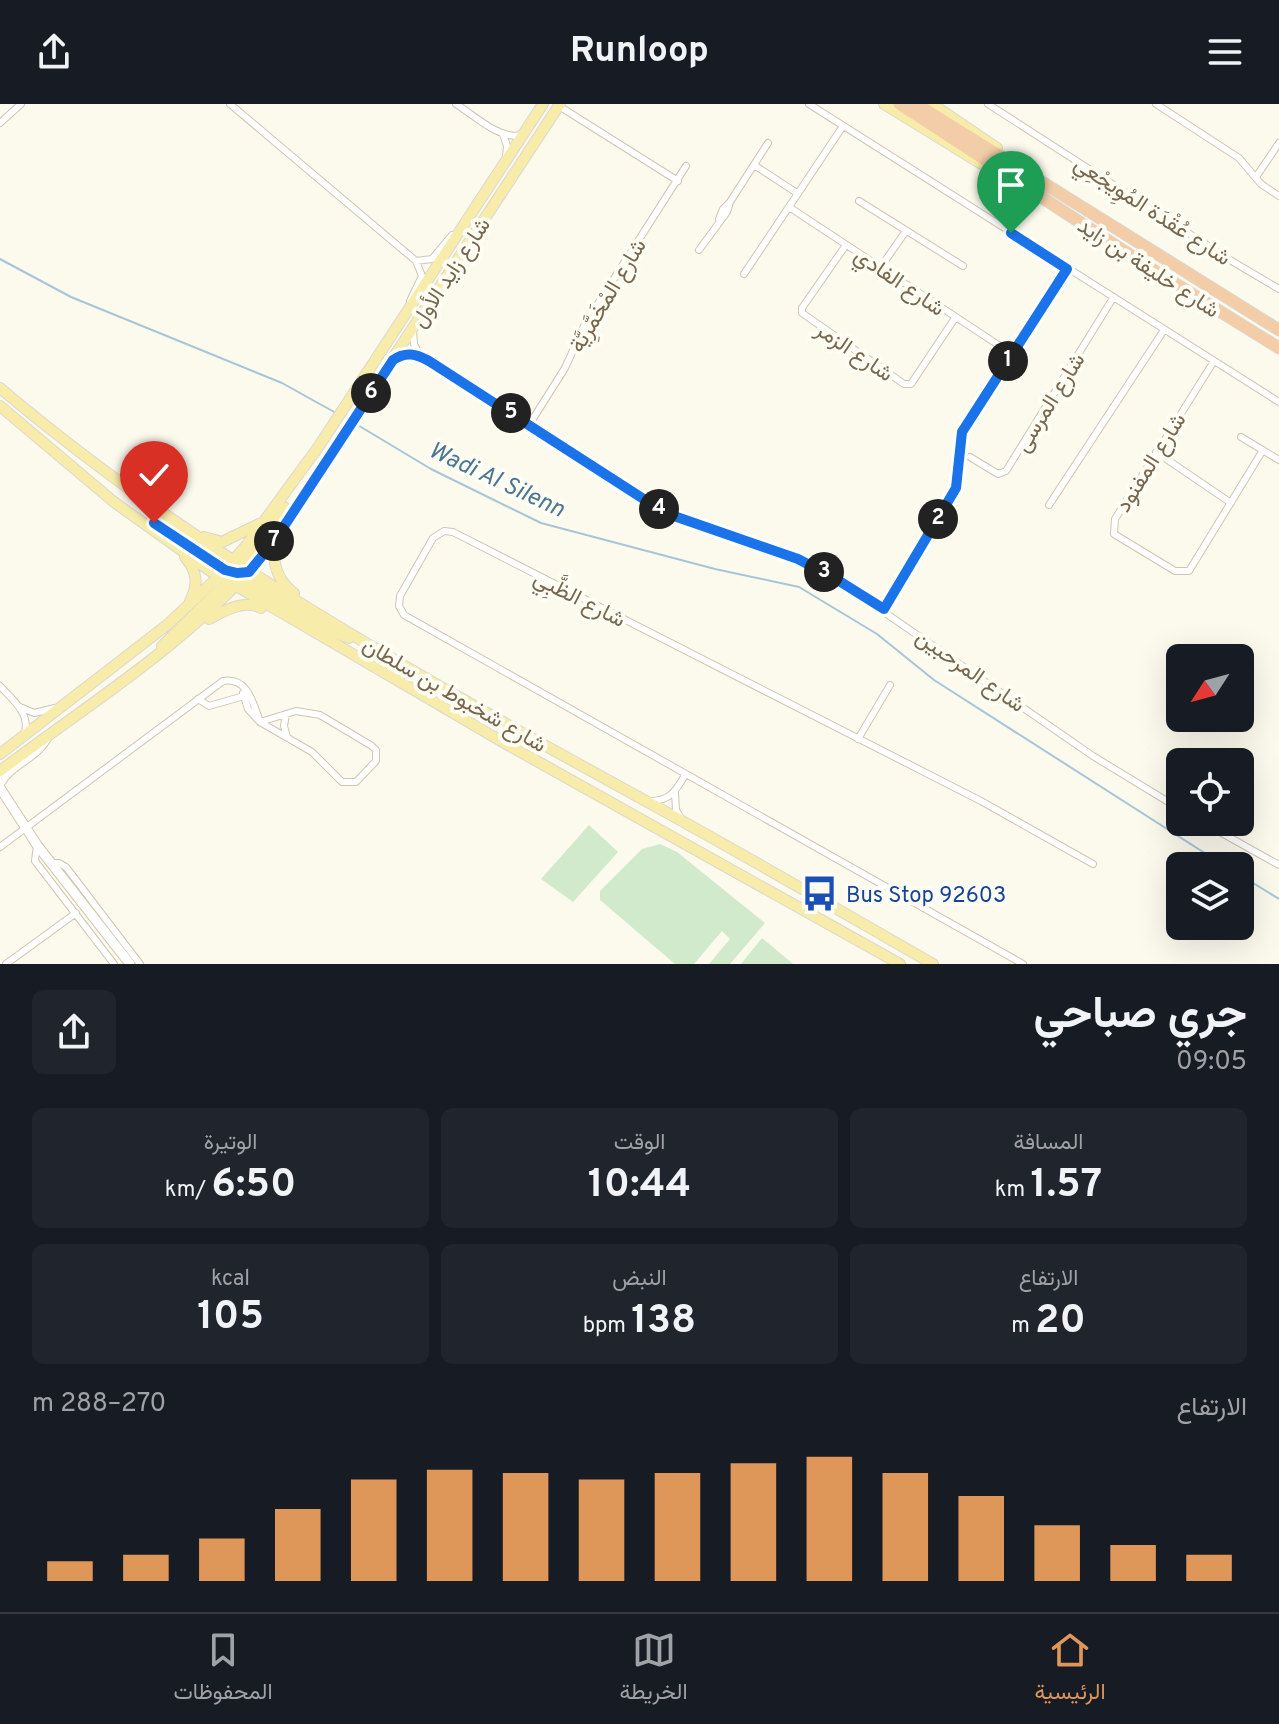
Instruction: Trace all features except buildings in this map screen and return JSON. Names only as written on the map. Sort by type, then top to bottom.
[{"type":"highway","name":"شارع خليفة بن زايد","points":[[899,104],[1279,348]]},
{"type":"highway","name":"شارع خليفة بن زايد","points":[[917,104],[1279,330]]},
{"type":"main road","name":"شارع زايد الأول","points":[[0,771],[189,630],[234,574],[543,104]]},
{"type":"main road","points":[[884,104],[1007,180],[1036,194]]},
{"type":"main road","points":[[932,104],[1043,182]]},
{"type":"main road","name":"شارع زايد الأول","points":[[0,754],[275,540],[560,105]]},
{"type":"main road","name":"شارع شخبوط بن سلطان","points":[[0,388],[94,463],[185,529],[295,623],[900,964]]},
{"type":"main road","name":"شارع شخبوط بن سلطان","points":[[0,406],[114,502],[177,547],[364,643],[933,964]]},
{"type":"main road","points":[[157,656],[167,639],[234,574],[288,500],[296,480]]},
{"type":"main road","points":[[114,502],[154,523],[234,574]]},
{"type":"main road","points":[[185,529],[222,542],[268,519]]},
{"type":"main road","points":[[275,540],[274,561],[284,585],[344,625],[364,643]]},
{"type":"main road","points":[[177,547],[195,574],[195,592],[187,606]]},
{"type":"main road","points":[[189,630],[221,613],[248,604],[295,623]]},
{"type":"street","points":[[0,123],[21,104]]},
{"type":"street","points":[[456,104],[503,134],[513,136],[524,133]]},
{"type":"street","points":[[809,104],[1279,402]]},
{"type":"street","name":"شارع عُقْدَة المُوِيجْعِي","points":[[988,104],[1279,289]]},
{"type":"street","points":[[1156,104],[1239,158],[1279,196]]},
{"type":"street","points":[[232,105],[416,261],[422,276],[409,309]]},
{"type":"street","points":[[560,105],[678,181]]},
{"type":"street","points":[[744,274],[843,126]]},
{"type":"street","points":[[503,134],[507,152],[504,164]]},
{"type":"street","points":[[699,250],[727,212],[730,202],[768,143]]},
{"type":"street","points":[[1256,177],[1279,143]]},
{"type":"street","points":[[754,165],[797,193]]},
{"type":"street","name":"شارع المْخَمَّرِيَّة","points":[[529,425],[565,368],[585,324],[686,166]]},
{"type":"street","points":[[859,201],[963,266]]},
{"type":"street","name":"شارع الفادي","points":[[789,207],[1012,354]]},
{"type":"street","points":[[416,261],[432,259],[464,225]]},
{"type":"street","points":[[880,268],[906,231]]},
{"type":"street","name":"شارع الزمر","points":[[846,245],[802,308],[802,313],[904,384],[911,384],[955,318]]},
{"type":"street","points":[[884,609],[956,488],[962,432],[1067,269]]},
{"type":"street","name":"شارع المرسى","points":[[970,457],[998,474],[1006,471],[1113,298]]},
{"type":"street","points":[[414,327],[414,344],[422,357]]},
{"type":"street","points":[[1049,505],[1164,330]]},
{"type":"street","points":[[393,360],[405,354],[422,357]]},
{"type":"street","name":"شارع المرحبين","points":[[422,357],[665,512],[798,559],[836,579],[884,609],[1093,756],[1166,800]]},
{"type":"street","name":"شارع المفنود","points":[[1214,361],[1113,522],[1113,531],[1119,538],[1175,571],[1186,572],[1194,565],[1263,450]]},
{"type":"street","points":[[1241,437],[1279,460]]},
{"type":"street","points":[[1156,452],[1231,503]]},
{"type":"street","name":"شارع الظَّبِي","points":[[1023,964],[404,615],[399,606],[400,596],[436,534],[453,532],[981,801],[1093,864]]},
{"type":"street","points":[[0,847],[223,681],[234,680],[244,686],[260,722]]},
{"type":"street","points":[[858,739],[890,685]]},
{"type":"street","points":[[0,686],[18,705],[27,721],[25,734]]},
{"type":"street","points":[[244,686],[248,709],[260,722],[312,752],[338,779],[347,783],[360,779],[376,761],[376,750],[372,746],[320,715],[302,710],[260,722]]},
{"type":"street","points":[[198,699],[209,706],[244,696]]},
{"type":"street","points":[[18,705],[34,713],[66,704]]},
{"type":"street","points":[[286,714],[284,726],[287,737]]},
{"type":"street","points":[[48,735],[38,751],[4,776],[0,790],[37,845],[130,964]]},
{"type":"street","points":[[684,823],[676,810],[675,793],[685,775]]},
{"type":"street","points":[[646,801],[661,800],[675,793]]},
{"type":"street","points":[[1227,836],[1279,865]]},
{"type":"street","points":[[37,845],[35,861],[114,964]]},
{"type":"street","points":[[51,863],[66,867],[140,964]]},
{"type":"street","points":[[6,964],[76,913]]},
{"type":"green space","points":[[589,825],[618,852],[573,902],[541,879]]},
{"type":"green space","points":[[660,844],[677,852],[765,923],[730,964],[709,964],[730,939],[722,931],[694,964],[675,964],[600,900],[600,891],[642,849]]},
{"type":"green space","points":[[762,938],[793,964],[741,964]]},
{"type":"waterway","name":"Wadi Al Silenn","points":[[0,259],[71,297],[282,383],[336,413]]},
{"type":"waterway","name":"Wadi Al Silenn","points":[[356,424],[431,469],[541,523],[715,569],[799,587],[877,634],[934,680],[1203,852]]},
{"type":"waterway","name":"Wadi Al Silenn","points":[[1254,884],[1279,899]]},
{"type":"place","name":"Bus Stop 92603","points":[[820,894]]},
{"type":"route","points":[[154,523],[225,570],[249,572],[275,540],[393,360],[413,354],[429,361],[665,512],[798,559],[884,609],[956,488],[962,432],[1067,269],[1011,233]]}]
